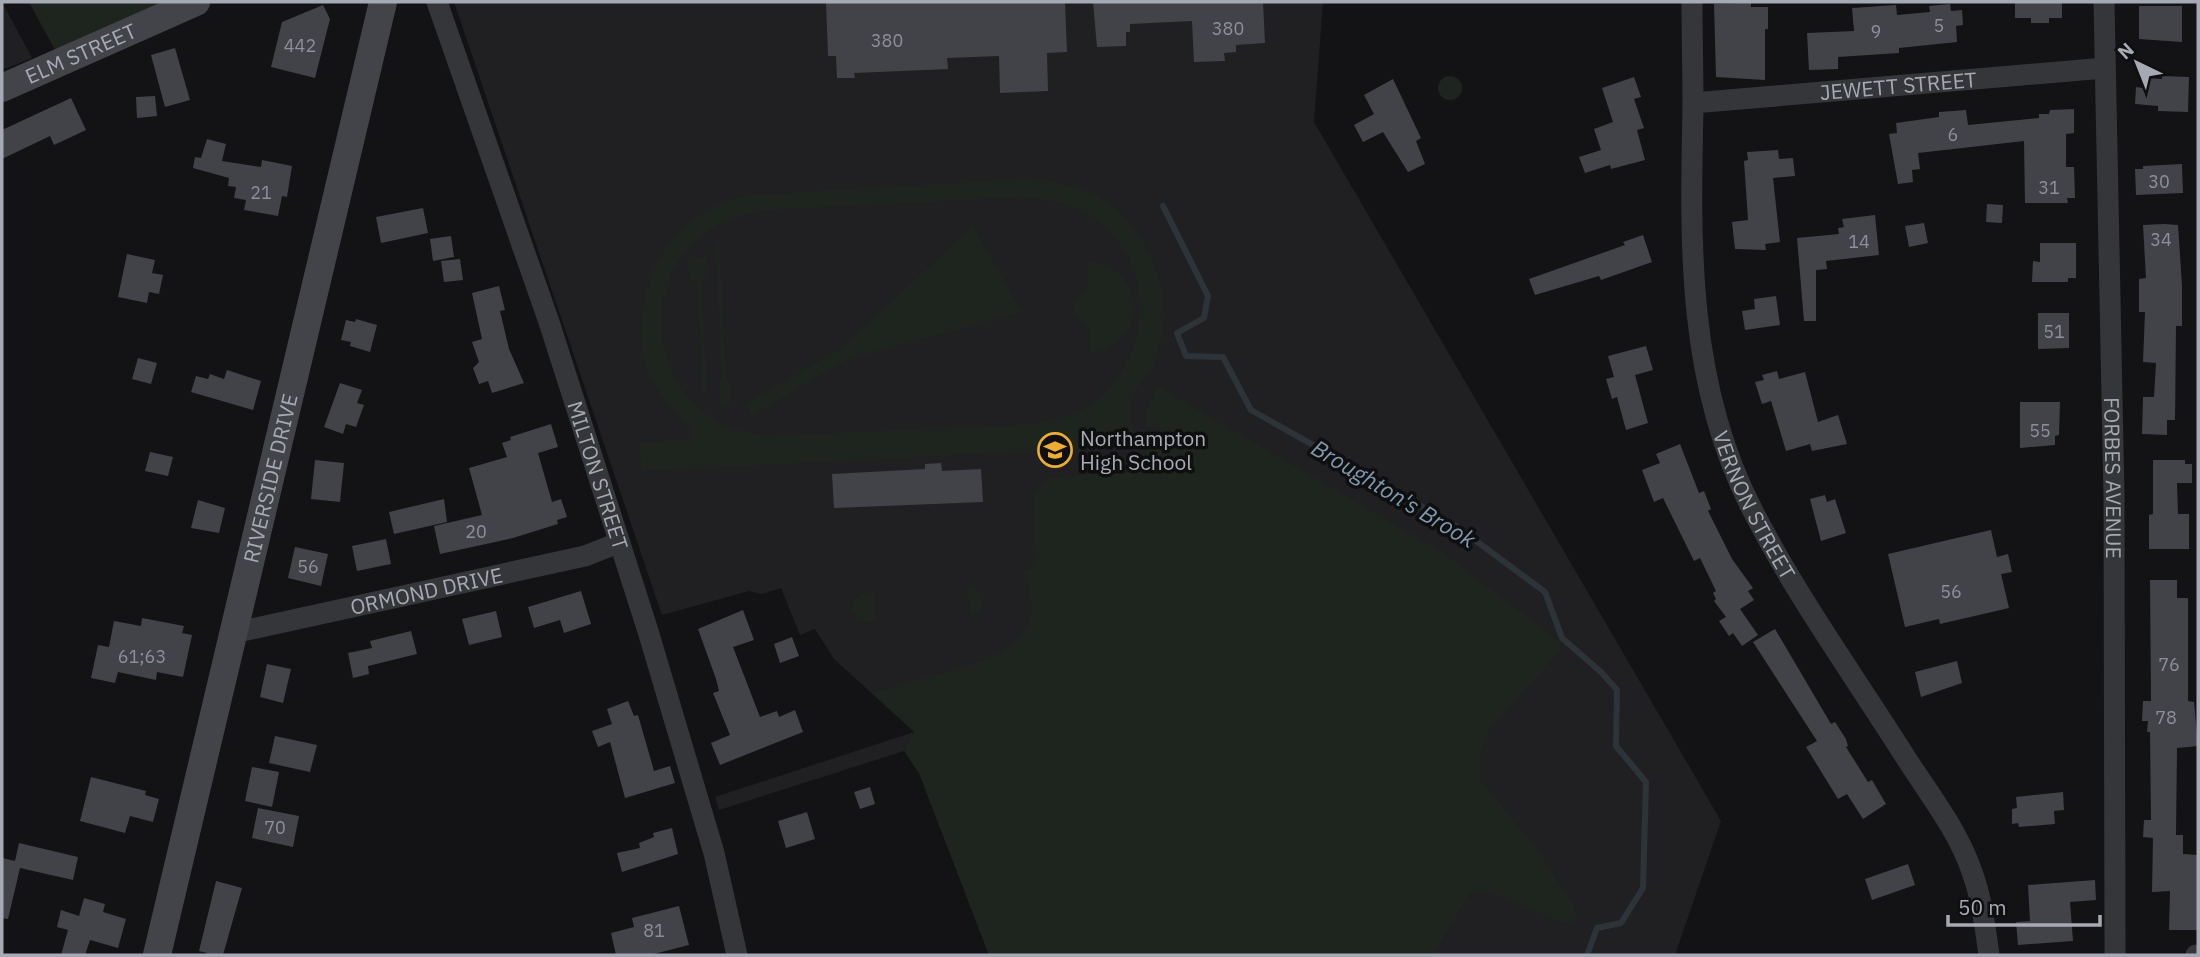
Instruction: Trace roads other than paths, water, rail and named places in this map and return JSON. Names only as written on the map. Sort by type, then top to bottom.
[{"type":"street","name":"ELM STREET","points":[[2,88],[196,2]]},
{"type":"street","name":"RIVERSIDE DRIVE","points":[[158,955],[383,2]]},
{"type":"street","name":"MILTON STREET","points":[[438,2],[548,322],[678,729],[713,853],[737,955]]},
{"type":"street","name":"VERNON STREET","points":[[1692,2],[1690,232],[1694,312],[1707,383],[1730,459],[1752,510],[1786,569],[1939,810],[1972,870],[1983,909],[1989,955]]},
{"type":"street","name":"FORBES AVENUE","points":[[2104,2],[2114,510],[2115,955]]},
{"type":"street","name":"JEWETT STREET","points":[[1693,103],[2105,68]]},
{"type":"street","name":"ORMOND DRIVE","points":[[233,633],[585,556],[618,543]]},
{"type":"waterway","name":"Broughton's Brook","points":[[1163,206],[1208,296],[1204,318],[1177,333],[1186,356],[1223,357],[1251,410],[1456,526],[1545,592],[1562,638],[1617,690],[1616,746],[1646,782],[1643,888],[1621,923],[1597,928],[1587,955]]},
{"type":"place","name":"Northampton High School","points":[[1055,450]]}]
